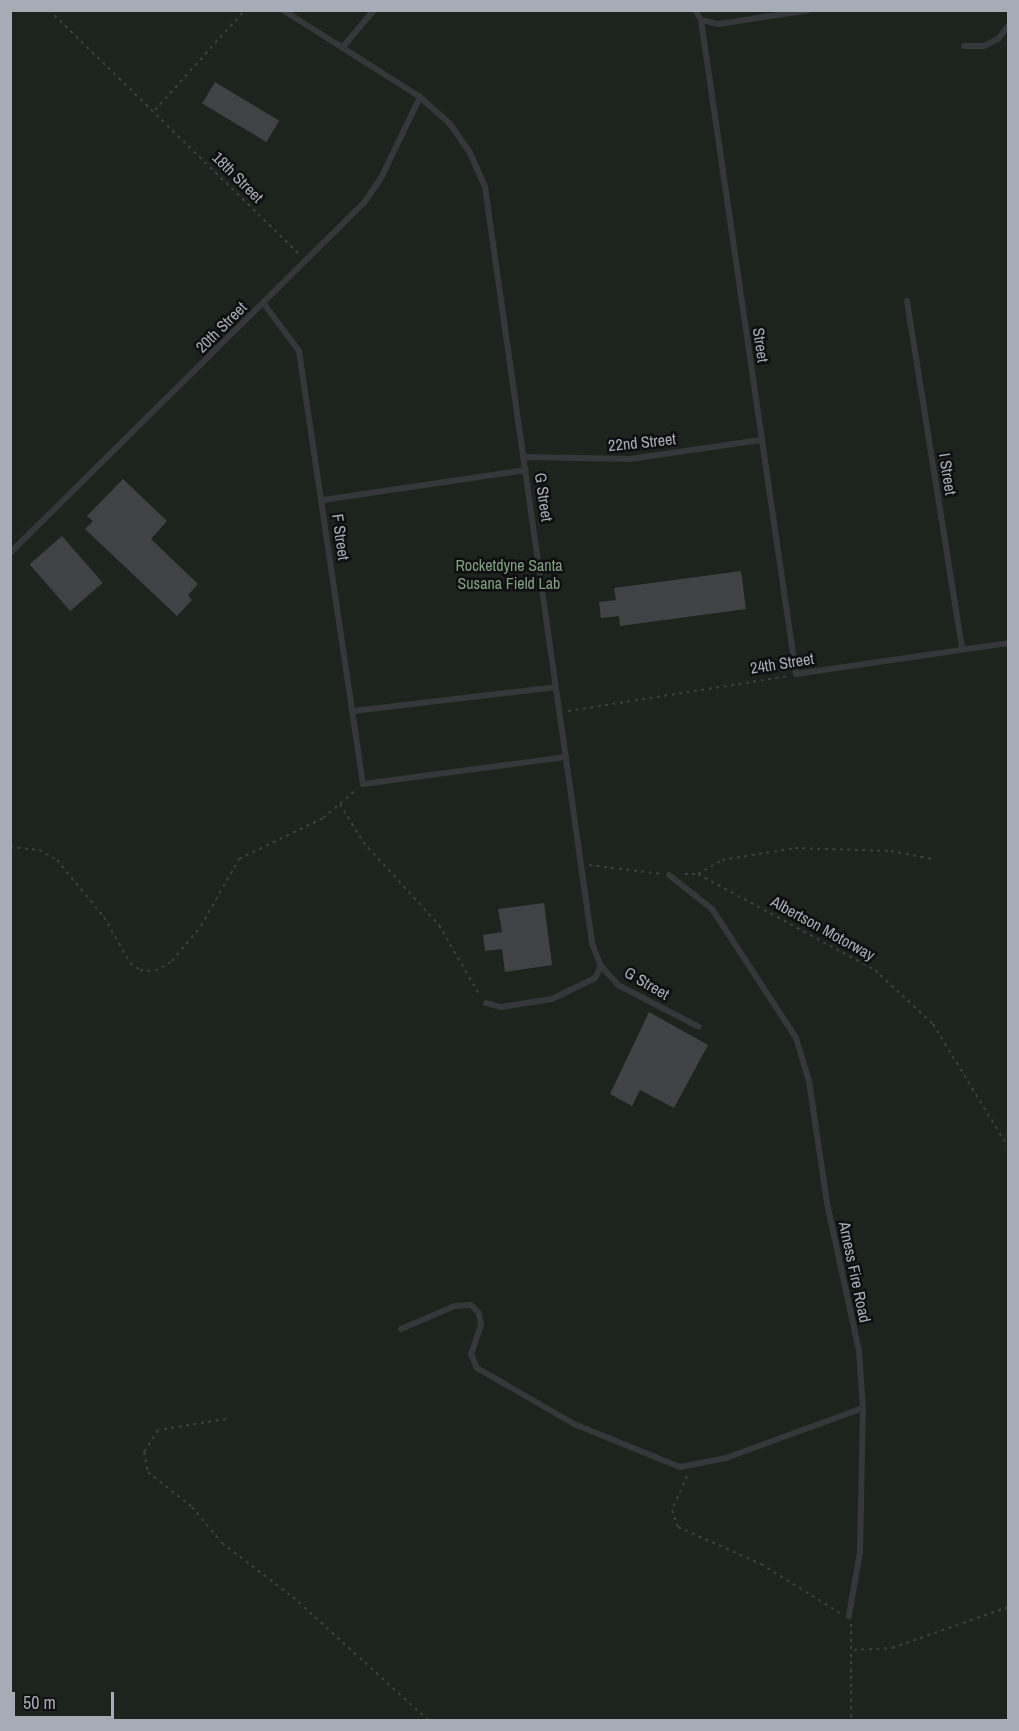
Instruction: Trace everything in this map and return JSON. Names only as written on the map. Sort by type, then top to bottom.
[{"type":"lane","name":"G Street","points":[[283,10],[420,97],[450,124],[470,153],[485,187],[592,943],[601,966],[618,986],[699,1027]]},
{"type":"lane","points":[[342,48],[374,10]]},
{"type":"lane","points":[[694,10],[701,20],[719,24],[808,10]]},
{"type":"lane","name":"Street","points":[[701,20],[796,674]]},
{"type":"lane","points":[[964,46],[984,46],[998,39],[1008,26]]},
{"type":"lane","name":"20th Street","points":[[10,553],[364,203],[382,177],[420,97]]},
{"type":"lane","name":"I Street","points":[[907,301],[962,650]]},
{"type":"lane","name":"F Street","points":[[264,304],[299,351],[363,784]]},
{"type":"lane","name":"22nd Street","points":[[525,457],[630,459],[761,441]]},
{"type":"lane","points":[[322,500],[526,470]]},
{"type":"lane","name":"24th Street","points":[[796,674],[1008,643]]},
{"type":"lane","points":[[353,711],[556,687]]},
{"type":"lane","points":[[363,784],[566,757]]},
{"type":"lane","name":"Arness Fire Road","points":[[669,875],[712,909],[796,1038],[809,1081],[827,1203],[859,1351],[863,1408],[860,1552],[849,1616]]},
{"type":"lane","points":[[486,1003],[501,1007],[552,999],[595,978],[601,966]]},
{"type":"lane","points":[[401,1329],[455,1306],[471,1305],[479,1313],[481,1324],[471,1354],[477,1368],[574,1424],[680,1467],[726,1458],[863,1408]]},
{"type":"path","name":"18th Street","points":[[49,10],[154,110],[305,260]]},
{"type":"path","points":[[154,110],[245,10]]},
{"type":"path","name":"24th Street","points":[[560,713],[796,674]]},
{"type":"path","points":[[10,847],[39,850],[57,860],[104,917],[130,963],[140,970],[155,971],[172,961],[201,926],[239,858],[323,818],[363,784]]},
{"type":"path","points":[[340,804],[363,842],[440,926],[486,1003]]},
{"type":"path","points":[[582,865],[624,867],[669,875],[698,874],[722,860],[795,849],[891,851],[932,859]]},
{"type":"path","name":"Albertson Motorway","points":[[698,874],[875,970],[933,1024],[1008,1147]]},
{"type":"path","points":[[226,1419],[158,1430],[144,1452],[148,1472],[192,1507],[222,1544],[293,1597],[428,1720]]},
{"type":"path","points":[[692,1465],[674,1497],[672,1510],[678,1527],[761,1564],[830,1609],[849,1616],[854,1650],[851,1720]]},
{"type":"path","points":[[854,1650],[892,1648],[1008,1607]]},
{"type":"green space","name":"Rocketdyne Santa Susana Field Lab","points":[[11,11],[1008,11],[1008,1720],[11,1720]]},
{"type":"building","points":[[215,82],[279,121],[266,142],[202,103]]},
{"type":"building","points":[[123,479],[167,521],[151,539],[198,584],[188,595],[192,600],[177,616],[85,529],[93,521],[87,516]]},
{"type":"building","points":[[62,536],[103,583],[70,611],[30,564]]},
{"type":"building","points":[[741,571],[746,609],[620,626],[619,616],[601,618],[599,602],[616,600],[614,588]]},
{"type":"building","points":[[544,903],[552,965],[505,972],[502,949],[485,951],[483,935],[502,932],[498,909]]},
{"type":"building","points":[[649,1012],[708,1045],[674,1108],[640,1090],[632,1106],[610,1094]]}]
